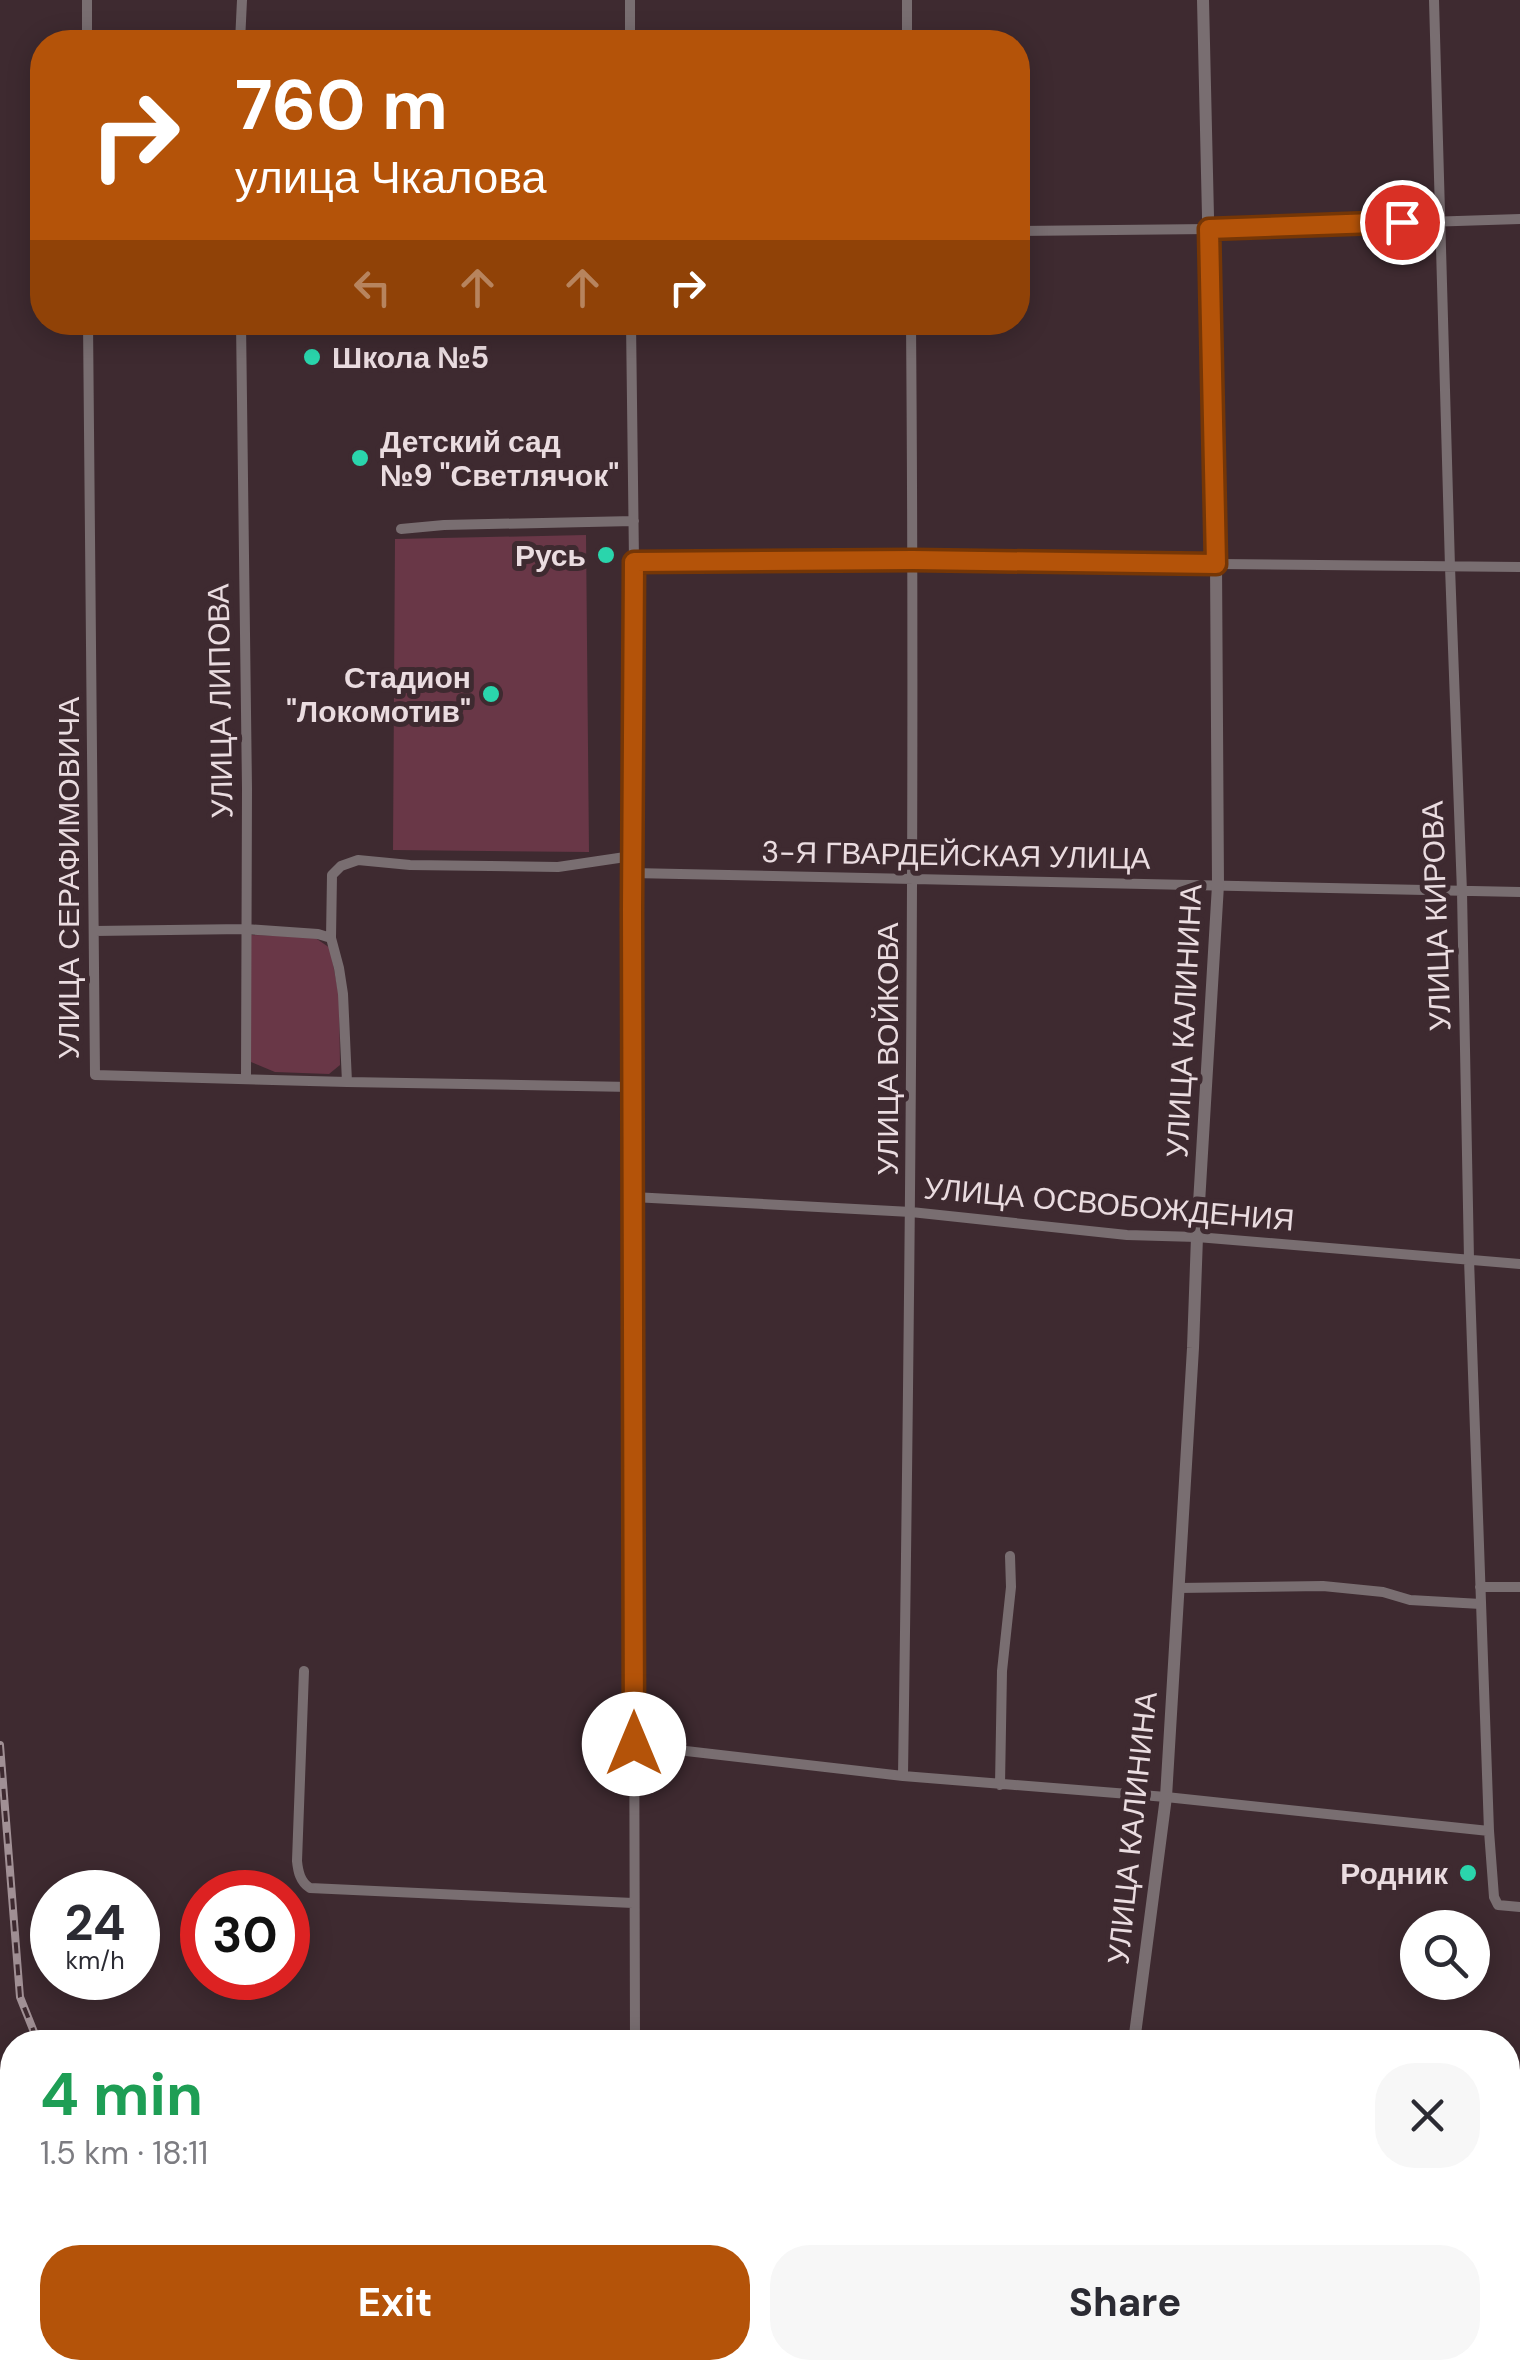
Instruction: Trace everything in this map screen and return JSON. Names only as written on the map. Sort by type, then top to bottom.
[{"type":"street","points":[[87,0],[87,30]]},
{"type":"street","points":[[241,30],[242,0]]},
{"type":"street","points":[[630,0],[630,30]]},
{"type":"street","points":[[906,0],[907,30]]},
{"type":"street","name":"УЛИЦА КАЛИНИНА","points":[[1136,2030],[1166,1797],[1218,885],[1216,564],[1203,0]]},
{"type":"street","name":"УЛИЦА КИРОВА","points":[[1434,0],[1462,892],[1469,1258],[1490,1832],[1494,1897],[1498,1905],[1520,1907]]},
{"type":"street","points":[[1030,231],[1520,220]]},
{"type":"street","name":"УЛИЦА СЕРАФИМОВИЧА","points":[[88,335],[95,1075],[632,1087]]},
{"type":"street","name":"УЛИЦА ЛИПОВА","points":[[241,335],[246,1078]]},
{"type":"street","points":[[632,335],[635,2030]]},
{"type":"street","name":"УЛИЦА ВОЙКОВА","points":[[903,1776],[911,1212],[911,335]]},
{"type":"street","points":[[402,528],[634,522]]},
{"type":"street","points":[[634,562],[913,560],[1520,567]]},
{"type":"street","points":[[346,1082],[343,994],[331,938],[332,876],[341,866],[358,860],[426,866],[558,867],[632,856]]},
{"type":"street","name":"3-Я ГВАРДЕЙСКАЯ УЛИЦА","points":[[632,873],[1520,892]]},
{"type":"street","points":[[94,931],[245,929],[331,938]]},
{"type":"street","name":"УЛИЦА ОСВОБОЖДЕНИЯ","points":[[633,1197],[911,1212],[1127,1234],[1196,1236],[1520,1264]]},
{"type":"street","points":[[1000,1785],[1010,1556]]},
{"type":"street","points":[[1178,1588],[1322,1586],[1383,1592],[1410,1600],[1481,1604]]},
{"type":"street","points":[[1480,1586],[1520,1587]]},
{"type":"street","points":[[304,1671],[296,1860],[306,1886],[633,1903]]},
{"type":"street","points":[[634,1744],[903,1776],[1166,1797],[1490,1832]]},
{"type":"shaded area","name":"Стадион \"Локомотив\"","points":[[586,535],[589,852],[393,850],[395,539]]},
{"type":"shaded area","points":[[251,935],[314,937],[330,948],[339,996],[340,1065],[329,1074],[275,1072],[251,1062]]},
{"type":"railway","points":[[0,1745],[20,1997],[33,2030]]},
{"type":"place","name":"Школа №5","points":[[312,357]]},
{"type":"place","name":"Детский сад №9 \"Светлячок\"","points":[[360,458]]},
{"type":"place","name":"Русь","points":[[606,555]]},
{"type":"place","name":"Стадион \"Локомотив\"","points":[[491,694]]},
{"type":"place","name":"Родник","points":[[1468,1873]]},
{"type":"route","points":[[634,1744],[634,562],[1216,564],[1209,229],[1402,222]]}]
